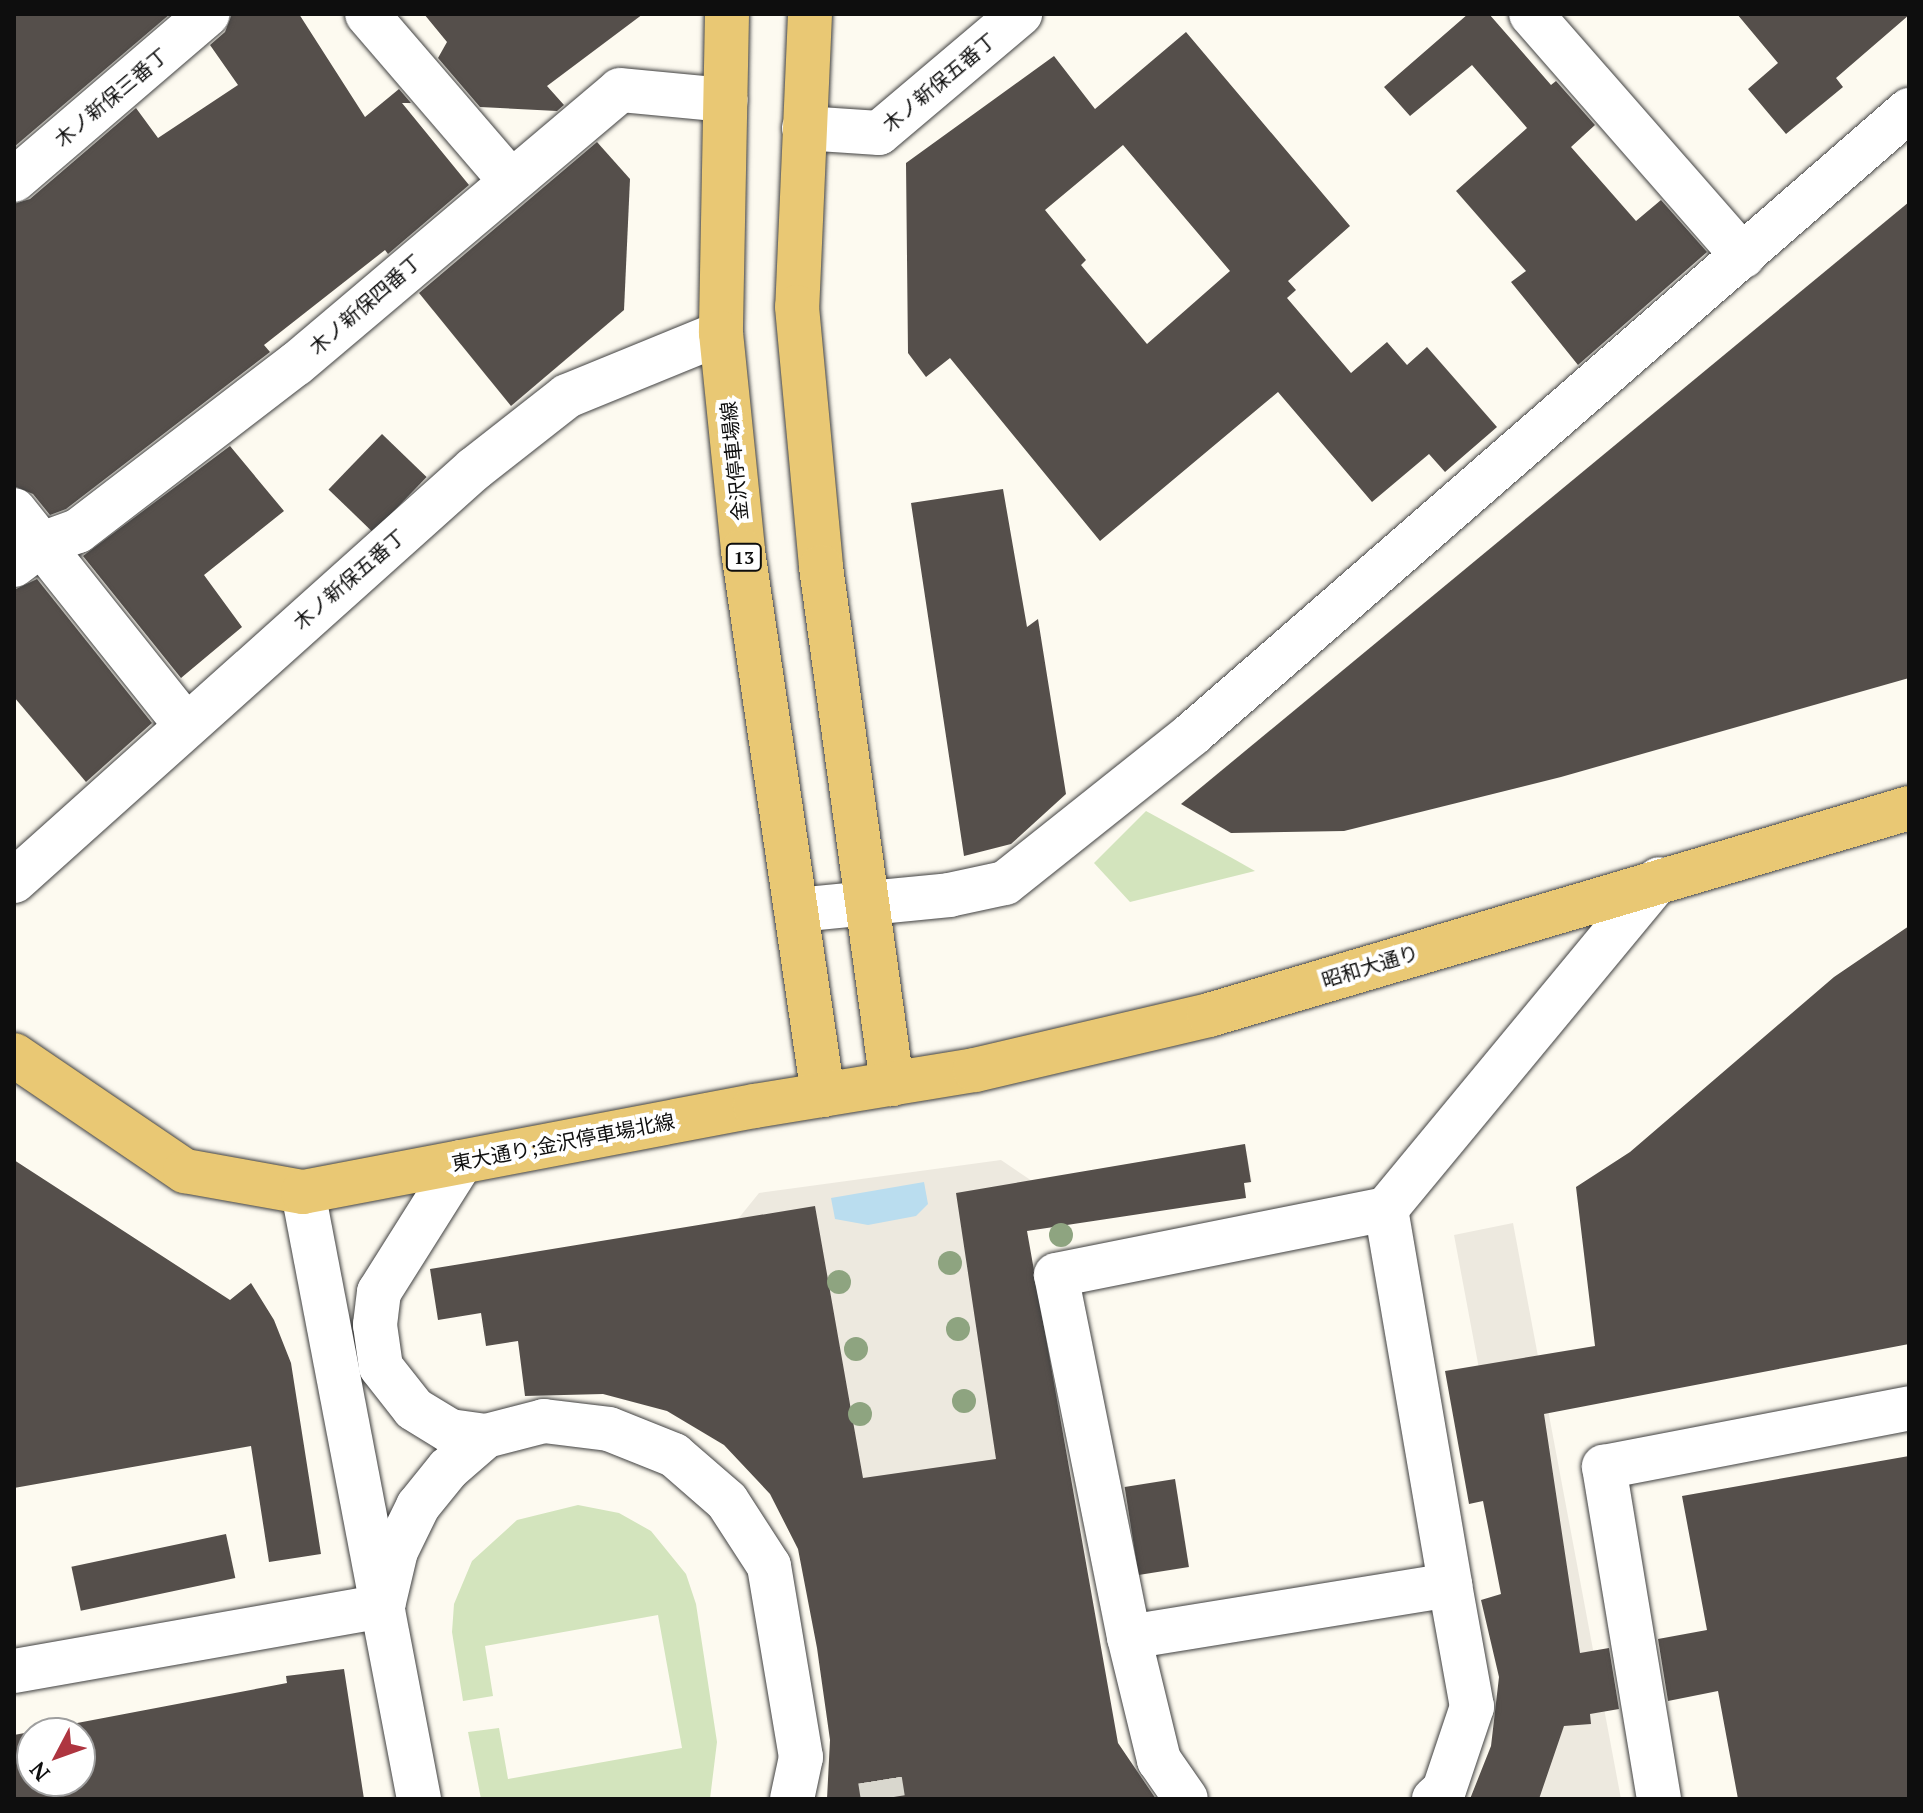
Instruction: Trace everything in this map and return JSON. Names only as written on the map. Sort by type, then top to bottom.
[{"type":"main road","name":"金沢停車場線","points":[[727,14],[721,333],[743,551],[823,1095]]},
{"type":"main road","points":[[810,14],[797,307],[821,567],[892,1084]]},
{"type":"main road","name":"昭和大通り","points":[[823,1095],[975,1070],[1209,1015],[1659,879],[1909,808]]},
{"type":"main road","points":[[14,1055],[185,1171],[303,1192]]},
{"type":"main road","name":"東大通り;金沢停車場北線","points":[[303,1192],[823,1095]]},
{"type":"street","name":"木ノ新保三番丁","points":[[14,180],[208,14]]},
{"type":"street","points":[[367,14],[510,180]]},
{"type":"street","name":"木ノ新保五番丁","points":[[804,128],[879,133],[1020,14]]},
{"type":"street","points":[[1531,14],[1743,256]]},
{"type":"street","name":"木ノ新保四番丁","points":[[28,555],[78,531],[296,364],[620,90],[726,100]]},
{"type":"street","points":[[797,910],[867,904],[1005,883],[1192,734],[1909,110]]},
{"type":"street","name":"木ノ新保五番丁","points":[[14,881],[185,724],[474,469],[567,396],[721,333]]},
{"type":"street","points":[[14,510],[28,555],[185,724]]},
{"type":"street","points":[[1186,1799],[1159,1760],[1129,1637],[1056,1275],[1386,1209],[1659,879]]},
{"type":"street","points":[[461,1162],[379,1292],[375,1325],[381,1367],[414,1409],[450,1431],[486,1436],[544,1421],[609,1429],[674,1455],[727,1501],[769,1566],[801,1757],[792,1799]]},
{"type":"street","points":[[303,1192],[419,1799]]},
{"type":"street","points":[[1386,1209],[1472,1707],[1444,1790],[1434,1799]]},
{"type":"street","points":[[1659,1799],[1604,1467],[1909,1408]]},
{"type":"street","points":[[383,1606],[396,1551],[418,1506],[448,1469],[486,1436]]},
{"type":"street","points":[[1129,1637],[1450,1585]]},
{"type":"street","points":[[14,1671],[383,1606]]},
{"type":"green space","points":[[1146,811],[1255,871],[1130,902],[1094,863]]},
{"type":"green space","points":[[578,1505],[619,1513],[651,1531],[686,1574],[696,1604],[717,1742],[710,1799],[481,1799],[468,1732],[499,1728],[508,1779],[682,1748],[658,1615],[485,1646],[493,1696],[463,1701],[452,1632],[454,1604],[472,1561],[517,1520]]},
{"type":"shaded area","points":[[1245,1144],[1252,1182],[1025,1220],[1058,1530],[862,1799],[738,1219],[759,1193],[1001,1160],[1032,1181]]},
{"type":"shaded area","points":[[1513,1223],[1621,1799],[1505,1799],[1537,1679],[1454,1235]]},
{"type":"water","points":[[924,1182],[928,1204],[916,1216],[868,1225],[835,1219],[831,1198]]},
{"type":"building","points":[[14,14],[170,14],[14,147]]},
{"type":"building","points":[[232,14],[299,14],[365,117],[399,89],[411,103],[402,103],[469,185],[388,254],[385,250],[264,345],[270,352],[66,509],[50,515],[33,494],[14,486],[14,204],[30,199],[136,108],[158,138],[238,85],[210,45],[225,32]]},
{"type":"building","points":[[424,14],[643,14],[547,86],[564,105],[557,111],[480,107],[438,58],[447,42]]},
{"type":"building","points":[[1468,14],[1489,14],[1551,85],[1556,81],[1595,125],[1571,147],[1636,221],[1661,200],[1707,252],[1578,365],[1511,282],[1526,271],[1456,191],[1527,128],[1472,65],[1410,116],[1384,87]]},
{"type":"building","points":[[1737,14],[1909,15],[1836,78],[1843,87],[1786,134],[1748,89],[1778,63]]},
{"type":"building","points":[[1186,32],[1350,226],[1288,281],[1296,290],[1287,298],[1351,373],[1387,342],[1407,365],[1427,347],[1497,427],[1445,472],[1429,454],[1372,502],[1278,392],[1100,541],[950,358],[926,377],[908,353],[906,163],[1054,56],[1095,109]],"holes":[[[1123,145],[1230,271],[1147,344],[1081,265],[1086,260],[1045,210]]]},
{"type":"building","points":[[597,142],[630,179],[624,310],[511,406],[419,293]]},
{"type":"building","points":[[1909,202],[1909,678],[1561,777],[1344,831],[1231,833],[1181,804]]},
{"type":"building","points":[[382,434],[427,477],[373,532],[329,489]]},
{"type":"building","points":[[230,446],[284,511],[204,575],[242,627],[181,678],[83,556]]},
{"type":"building","points":[[1003,489],[1027,627],[1038,619],[1066,794],[1011,844],[964,856],[911,503]]},
{"type":"building","points":[[37,579],[152,723],[86,782],[14,697],[14,590]]},
{"type":"building","points":[[1909,926],[1909,1344],[1544,1414],[1580,1653],[1609,1648],[1619,1709],[1590,1714],[1591,1724],[1564,1726],[1539,1799],[1470,1799],[1491,1746],[1499,1677],[1481,1600],[1501,1594],[1483,1501],[1469,1504],[1445,1371],[1595,1346],[1576,1187],[1630,1152],[1834,977]]},
{"type":"building","points":[[1245,1144],[1251,1182],[1244,1183],[1246,1198],[1027,1231],[1118,1743],[1156,1799],[827,1799],[830,1740],[817,1648],[798,1549],[770,1494],[724,1445],[667,1411],[603,1394],[525,1396],[518,1341],[486,1346],[481,1313],[438,1320],[430,1269],[815,1206],[863,1478],[996,1459],[956,1193]]},
{"type":"building","points":[[14,1160],[230,1300],[251,1283],[274,1320],[291,1363],[321,1554],[269,1562],[251,1446],[14,1488]]},
{"type":"building","points":[[1909,1456],[1909,1799],[1738,1799],[1718,1691],[1668,1701],[1658,1639],[1707,1630],[1682,1496]]},
{"type":"building","points":[[1175,1479],[1189,1567],[1139,1575],[1125,1487]]},
{"type":"building","points":[[226,1534],[235,1578],[81,1611],[71,1567]]},
{"type":"building","points":[[344,1669],[364,1799],[14,1799],[14,1735],[16,1797],[96,1797],[96,1719],[287,1683],[286,1676]]},
{"type":"tunnel","points":[[880,1780],[883,1799]]}]
